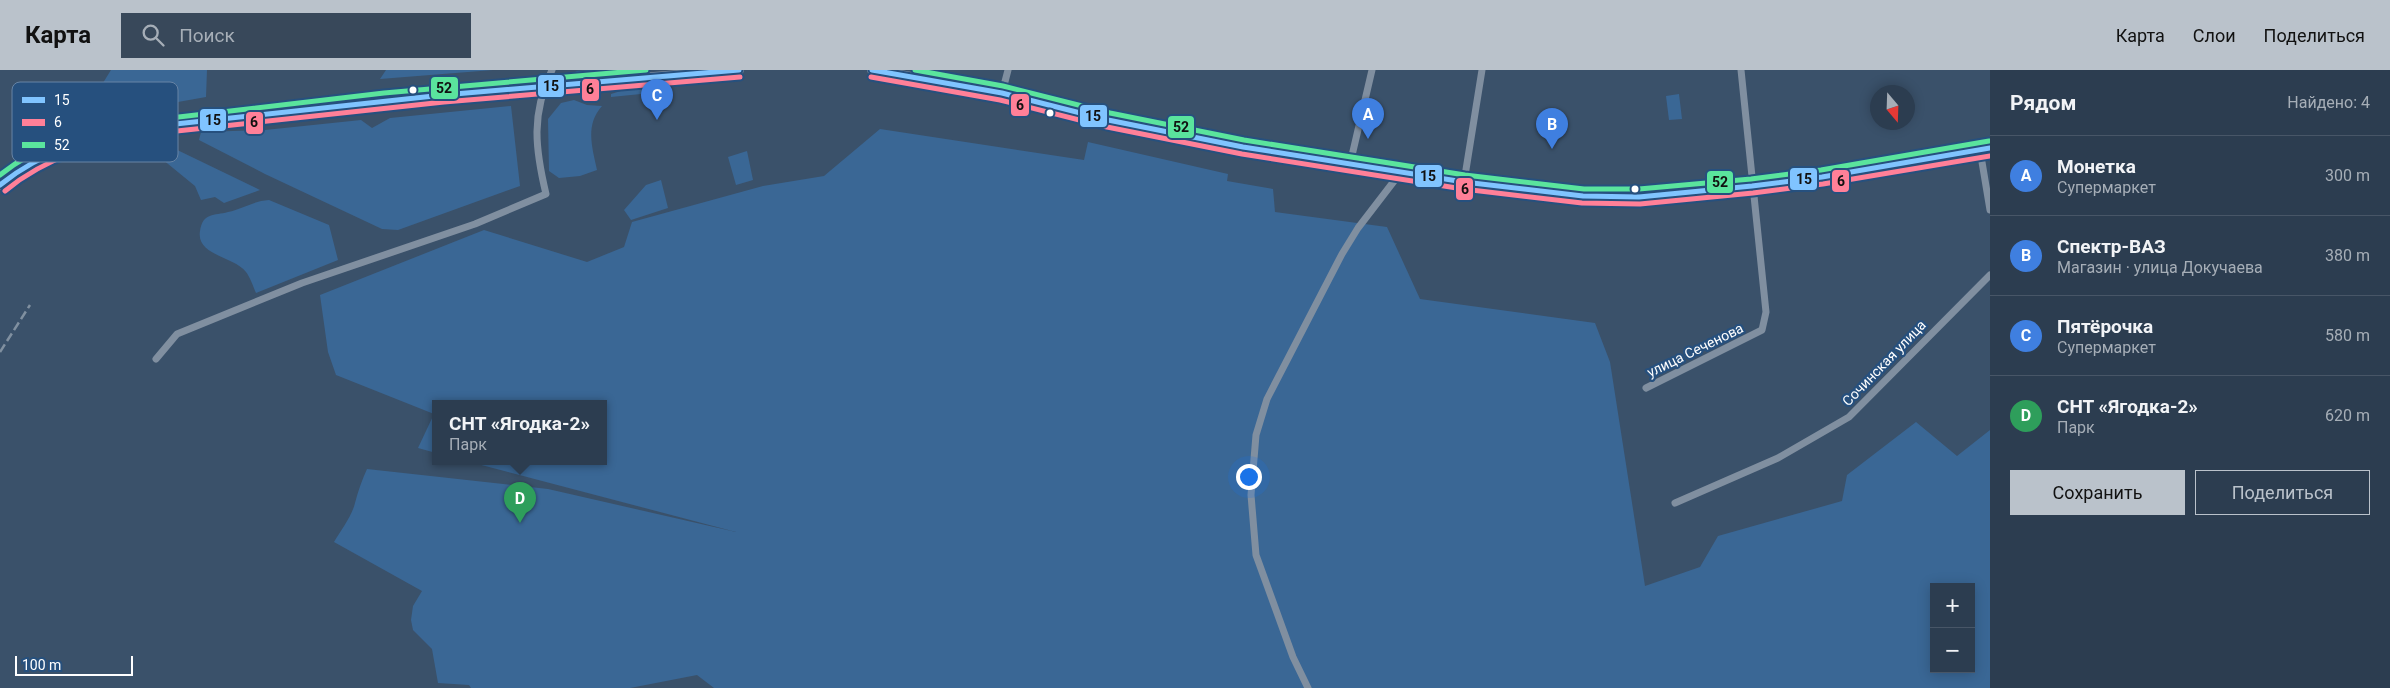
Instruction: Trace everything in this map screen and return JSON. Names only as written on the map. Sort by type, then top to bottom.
[{"type":"main road","points":[[178,122],[225,119],[357,103],[739,70]]},
{"type":"main road","points":[[872,70],[1002,93],[1108,120],[1198,139],[1464,182],[1539,192],[1602,197],[1639,197],[1752,186],[1985,149]]},
{"type":"main road","points":[[0,185],[33,162]]},
{"type":"street","points":[[156,359],[177,334],[302,282],[475,224],[546,194],[539,166],[536,127],[543,88],[552,70]]},
{"type":"street","points":[[1002,93],[1008,70]]},
{"type":"street","points":[[1350,164],[1372,70]]},
{"type":"street","points":[[1464,182],[1482,70]]},
{"type":"street","name":"улица Сеченова","points":[[1646,388],[1762,330],[1766,312],[1741,70]]},
{"type":"street","points":[[1985,149],[1990,210]]},
{"type":"street","points":[[1308,688],[1294,657],[1256,555],[1251,495],[1256,436],[1267,399],[1342,254],[1358,228],[1401,172]]},
{"type":"street","name":"Сочинская улица","points":[[1675,503],[1778,458],[1849,417],[1990,274]]},
{"type":"shaded area","points":[[111,70],[207,70],[206,97],[178,102],[178,82],[104,82]]},
{"type":"shaded area","points":[[386,70],[493,70],[380,79]]},
{"type":"shaded area","points":[[634,70],[632,73],[588,77],[575,71]]},
{"type":"shaded area","points":[[652,85],[659,87],[661,92],[611,97],[611,94],[634,87]]},
{"type":"shaded area","points":[[1679,94],[1682,119],[1669,120],[1666,96]]},
{"type":"shaded area","points":[[574,100],[587,105],[602,106],[593,121],[591,136],[597,170],[580,176],[559,178],[549,171],[548,119],[561,103]]},
{"type":"shaded area","points":[[511,106],[520,186],[398,230],[382,229],[265,174],[199,140],[201,132],[265,130],[361,120],[372,128],[390,118]]},
{"type":"shaded area","points":[[880,129],[1084,160],[1088,142],[1228,174],[1227,181],[1273,189],[1275,212],[1387,227],[1420,299],[1595,323],[1610,362],[1645,586],[1700,567],[1718,536],[1842,501],[1847,475],[1916,422],[1957,456],[1990,430],[1990,688],[714,688],[697,675],[630,688],[471,688],[469,685],[438,683],[432,649],[413,630],[411,620],[413,606],[422,591],[334,542],[354,508],[367,469],[548,489],[736,532],[481,465],[607,465],[607,400],[432,400],[432,413],[336,375],[328,352],[320,295],[484,230],[587,262],[624,247],[632,222],[763,186],[824,176]]},
{"type":"shaded area","points":[[178,150],[260,190],[224,203],[215,197],[201,200],[195,186],[166,162],[178,162]]},
{"type":"shaded area","points":[[747,151],[753,180],[736,185],[728,157]]},
{"type":"shaded area","points":[[661,180],[668,208],[631,220],[624,210],[646,185]]},
{"type":"shaded area","points":[[269,200],[329,225],[338,260],[256,293],[247,274],[240,267],[204,246],[200,239],[200,231],[201,225],[210,216]]},
{"type":"shaded area","points":[[432,418],[432,452],[418,448]]},
{"type":"railway","points":[[0,352],[30,305]]},
{"type":"transit line","name":"52","points":[[178,117],[384,93],[646,70]]},
{"type":"transit line","name":"15","points":[[178,124],[443,95],[739,70]]},
{"type":"transit line","name":"15","points":[[872,70],[1002,93],[1108,120],[1243,147],[1464,182],[1583,196],[1639,197],[1752,186],[1822,177],[1990,148]]},
{"type":"transit line","name":"52","points":[[915,70],[1003,86],[1110,113],[1244,140],[1465,175],[1584,189],[1639,189],[1751,179],[1821,170],[1989,141]]},
{"type":"transit line","name":"6","points":[[178,131],[444,102],[740,77]]},
{"type":"transit line","name":"6","points":[[871,77],[1000,100],[1107,127],[1242,154],[1463,189],[1582,203],[1640,204],[1753,193],[1823,184],[1990,156]]},
{"type":"transit line","name":"52","points":[[0,175],[18,162]]},
{"type":"transit line","name":"15","points":[[0,185],[34,162]]},
{"type":"transit line","name":"6","points":[[5,191],[21,179],[51,162]]},
{"type":"place","name":"Пятёрочка","points":[[657,120]]},
{"type":"place","name":"Монетка","points":[[1368,139]]},
{"type":"place","name":"Спектр-ВАЗ","points":[[1552,149]]},
{"type":"place","name":"СНТ «Ягодка-2»","points":[[520,523]]}]
